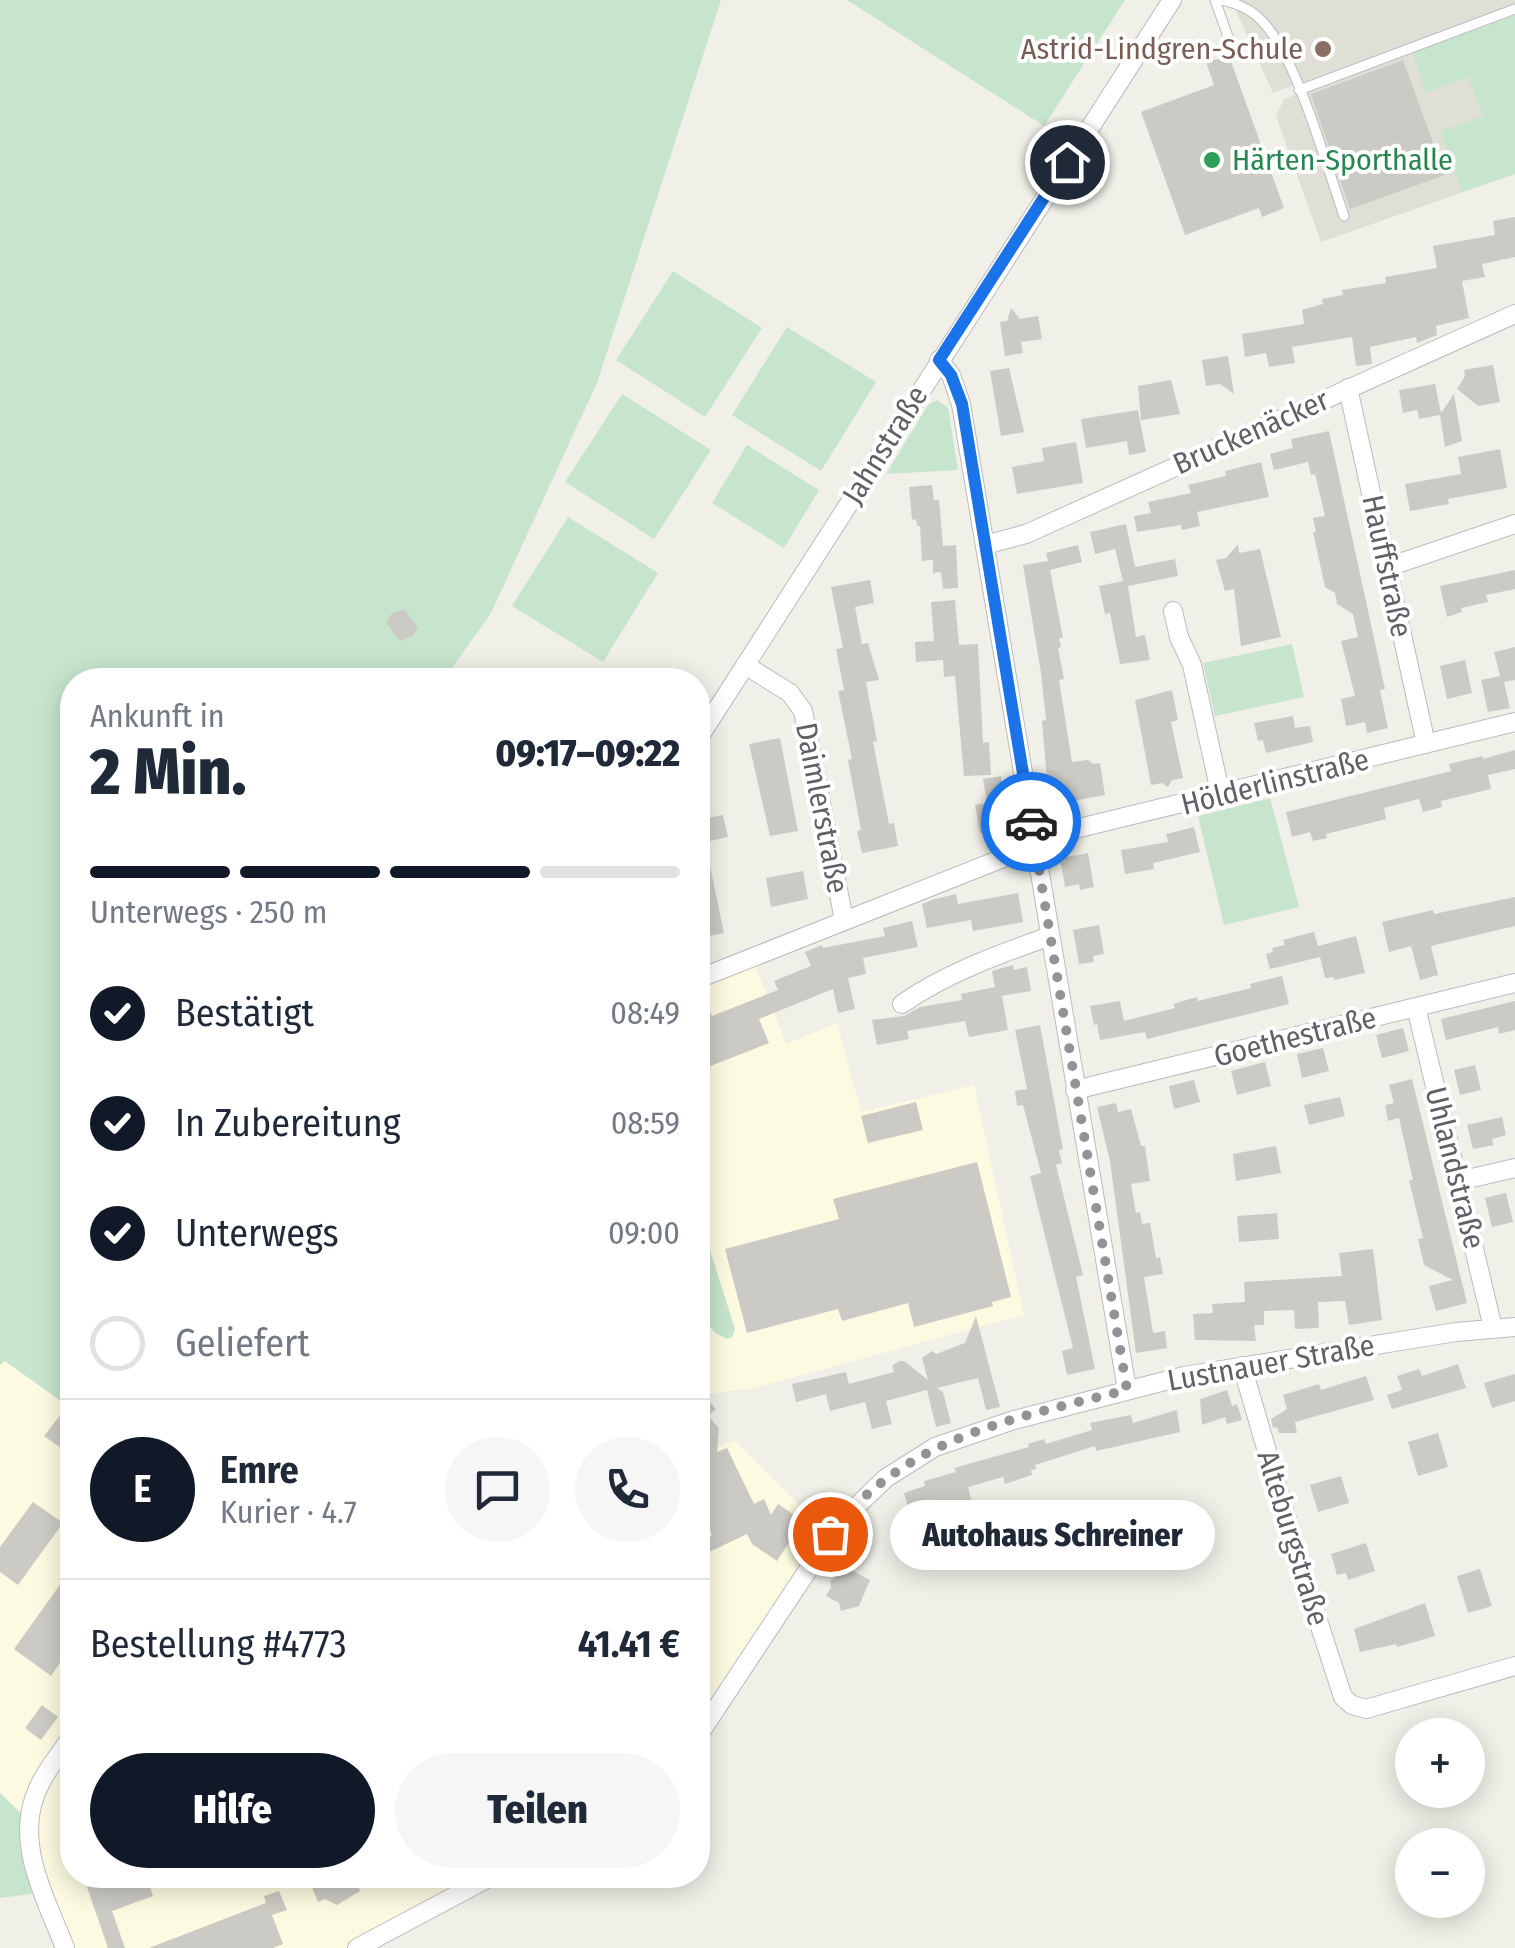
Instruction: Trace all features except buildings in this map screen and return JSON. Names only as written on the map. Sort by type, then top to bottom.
[{"type":"street","name":"Jahnstraße","points":[[710,719],[1172,0]]},
{"type":"street","name":"Bruckenäcker","points":[[986,545],[1026,534],[1515,314]]},
{"type":"street","points":[[939,360],[959,393],[1127,1390]]},
{"type":"street","name":"Hauffstraße","points":[[1348,388],[1426,744]]},
{"type":"street","points":[[1388,567],[1515,524]]},
{"type":"street","points":[[1173,611],[1192,666],[1221,796]]},
{"type":"street","name":"Daimlerstraße","points":[[745,665],[790,693],[804,711],[844,920]]},
{"type":"street","name":"Hölderlinstraße","points":[[710,973],[1035,842],[1515,722]]},
{"type":"street","points":[[902,1004],[972,967],[1050,936]]},
{"type":"street","name":"Goethestraße","points":[[1075,1090],[1515,983]]},
{"type":"street","name":"Uhlandstraße","points":[[1416,1007],[1493,1328]]},
{"type":"street","points":[[1460,1182],[1515,1168]]},
{"type":"street","name":"Lustnauer Straße","points":[[710,1718],[830,1534],[858,1501],[916,1457],[954,1439],[1127,1390],[1242,1366],[1515,1327]]},
{"type":"street","name":"Alteburgstraße","points":[[1242,1366],[1343,1697],[1366,1709],[1515,1666]]},
{"type":"street","points":[[60,1755],[36,1792],[28,1820],[30,1850],[64,1948]]},
{"type":"street","points":[[356,1948],[469,1888]]},
{"type":"lane","points":[[1218,0],[1232,48]]},
{"type":"lane","points":[[1218,0],[1244,7],[1268,27],[1300,90],[1344,216]]},
{"type":"lane","points":[[1300,90],[1515,10]]},
{"type":"shaded area","points":[[0,0],[721,0],[597,383],[490,615],[452,668],[60,668],[60,1400],[5,1361],[0,1365]]},
{"type":"shaded area","points":[[847,0],[1125,0],[1044,126]]},
{"type":"shaded area","name":"Astrid-Lindgren-Schule","points":[[1231,0],[1515,0],[1515,4],[1273,93]]},
{"type":"shaded area","points":[[1515,15],[1515,174],[1321,242],[1276,116],[1284,99]]},
{"type":"shaded area","points":[[1515,15],[1515,174],[1462,192],[1440,131],[1483,116],[1468,77],[1426,93],[1412,52]]},
{"type":"shaded area","points":[[673,271],[762,328],[705,417],[616,360]]},
{"type":"shaded area","points":[[787,327],[876,382],[821,471],[732,415]]},
{"type":"shaded area","points":[[622,394],[711,450],[654,539],[565,482]]},
{"type":"shaded area","points":[[937,400],[948,408],[958,470],[886,474],[928,405]]},
{"type":"shaded area","points":[[747,445],[819,490],[784,548],[712,503]]},
{"type":"shaded area","points":[[568,517],[658,573],[603,662],[512,606]]},
{"type":"shaded area","points":[[1292,644],[1304,697],[1215,716],[1203,663]]},
{"type":"shaded area","points":[[1270,798],[1299,907],[1224,925],[1198,816]]},
{"type":"shaded area","points":[[752,957],[786,1044],[837,1023],[861,1112],[974,1085],[1024,1315],[754,1388],[710,1394],[710,974]]},
{"type":"shaded area","points":[[710,1250],[735,1329],[727,1339],[710,1327]]},
{"type":"shaded area","points":[[4,1361],[60,1401],[60,1888],[470,1888],[357,1948],[65,1948],[28,1820],[0,1793],[0,1365]]},
{"type":"shaded area","points":[[734,1440],[830,1535],[710,1718],[710,1451]]},
{"type":"shaded area","points":[[0,1793],[28,1820],[44,1892],[0,1898]]},
{"type":"way so far","points":[[830,1534],[866,1494],[899,1468],[936,1447],[980,1430],[1127,1390],[1031,822]]},
{"type":"place","name":"Astrid-Lindgren-Schule","points":[[1323,49]]},
{"type":"place","name":"Härten-Sporthalle","points":[[1212,160]]},
{"type":"place","name":"Autohaus Schreiner","points":[[830,1534]]},
{"type":"route","points":[[1031,822],[962,404],[951,375],[939,360],[1067,162]]}]
